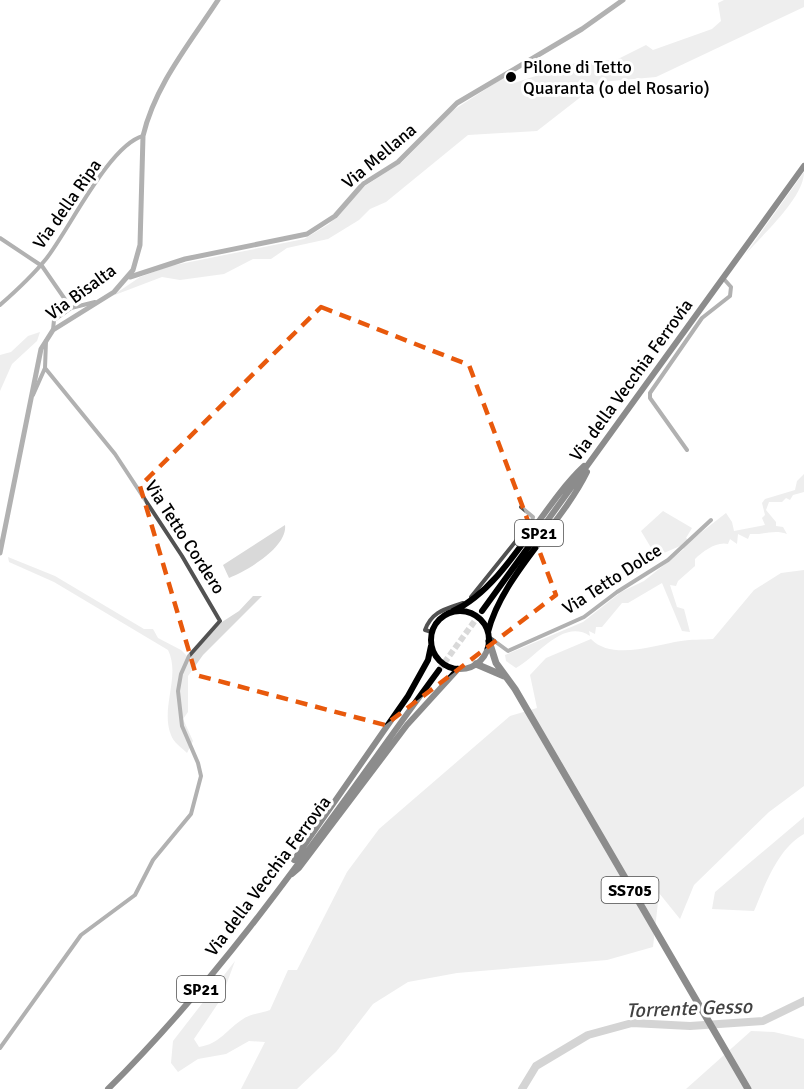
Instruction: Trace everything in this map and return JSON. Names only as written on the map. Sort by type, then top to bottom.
[{"type":"highway","name":"SS705","points":[[489,637],[496,663],[515,689],[748,1089]]},
{"type":"highway","name":"SS705","points":[[476,664],[508,679]]},
{"type":"main road","name":"Via della Vecchia Ferrovia","points":[[482,611],[804,166]]},
{"type":"main road","points":[[284,880],[292,862],[408,696],[428,660],[432,632],[438,621],[468,604],[486,586],[572,477],[595,455]]},
{"type":"main road","points":[[284,880],[299,868],[406,725],[458,669],[476,664],[485,654],[502,601],[574,496],[595,455]]},
{"type":"main road","points":[[453,611],[475,615],[484,624],[489,637]]},
{"type":"main road","points":[[431,646],[441,662],[458,669]]},
{"type":"main road","name":"Via della Vecchia Ferrovia","points":[[108,1089],[194,997],[284,880],[439,670]]},
{"type":"street","name":"Via Bisalta","points":[[0,553],[39,358],[46,339],[53,330],[114,292],[128,278],[136,263],[141,245],[143,136],[157,94],[218,0]]},
{"type":"street","name":"Via Mellana","points":[[128,278],[185,259],[307,234],[335,216],[363,184],[399,162],[457,104],[582,29],[623,0]]},
{"type":"street","name":"Via della Ripa","points":[[0,305],[40,265],[105,169],[131,142],[143,136]]},
{"type":"street","points":[[0,238],[40,265]]},
{"type":"street","name":"Via della Ripa","points":[[40,265],[72,308]]},
{"type":"street","points":[[687,450],[650,398],[650,393],[702,318],[730,296],[731,287],[723,278]]},
{"type":"street","points":[[53,330],[54,320],[72,308],[96,302]]},
{"type":"street","points":[[32,395],[45,368],[46,339]]},
{"type":"street","name":"Via Tetto Cordero","points":[[0,1048],[81,935],[135,895],[153,860],[191,813],[201,776],[180,719],[178,691],[181,674],[189,656],[220,621],[182,556],[114,454],[45,368]]},
{"type":"street","points":[[432,632],[425,630],[431,618],[444,609],[471,597],[530,524],[532,517],[521,507]]},
{"type":"street","name":"Via Tetto Dolce","points":[[489,637],[508,651],[584,617],[617,592],[668,560],[711,520]]},
{"type":"highlighted area","points":[[321,307],[469,365],[556,595],[385,725],[196,675],[140,486]]},
{"type":"shaded area","points":[[724,0],[804,0],[804,7],[656,77],[600,82],[537,131],[468,135],[386,202],[370,209],[359,220],[328,239],[287,248],[271,259],[253,259],[224,274],[180,280],[162,277],[112,296],[140,277],[170,266],[304,239],[329,224],[365,186],[402,162],[452,111],[503,78],[511,84],[582,61],[616,60],[646,45],[653,50],[712,29],[721,21],[718,3]]},
{"type":"shaded area","points":[[804,172],[802,182],[790,204],[745,255]]},
{"type":"shaded area","points":[[40,332],[37,341],[12,364],[0,391],[0,355],[11,352],[28,336]]},
{"type":"shaded area","points":[[804,474],[804,492],[793,495],[790,500],[786,498],[782,502],[769,502],[766,510],[776,522],[776,526],[783,527],[787,534],[778,532],[750,534],[748,539],[738,534],[737,544],[730,539],[728,544],[715,545],[706,550],[695,559],[695,566],[678,581],[676,586],[670,585],[677,607],[684,609],[690,632],[682,631],[662,583],[628,603],[622,603],[602,627],[596,627],[595,634],[589,631],[590,636],[580,632],[560,635],[516,668],[506,661],[505,655],[583,622],[621,592],[644,581],[684,549],[680,546],[657,556],[635,574],[631,570],[653,551],[641,531],[663,511],[692,528],[686,538],[690,541],[726,513],[732,522],[734,531],[765,525],[762,518],[765,515],[762,503],[765,499],[795,490],[797,481]]},
{"type":"shaded area","points":[[285,525],[280,542],[273,550],[246,570],[229,578],[223,565]]},
{"type":"shaded area","points":[[8,557],[55,576],[144,629],[153,629],[158,638],[181,650],[189,658],[222,622],[239,611],[253,596],[262,596],[203,655],[188,676],[188,712],[183,719],[193,741],[187,753],[174,740],[168,725],[172,670],[168,650],[54,582],[9,562]]},
{"type":"shaded area","points":[[804,570],[804,786],[769,812],[694,885],[680,919],[659,893],[653,947],[607,960],[457,973],[408,982],[373,1004],[336,1052],[297,1089],[241,1089],[265,1042],[249,1041],[226,1054],[198,1059],[178,1072],[171,1063],[173,1041],[235,961],[221,999],[194,1039],[199,1047],[212,1043],[246,1017],[270,1010],[288,970],[297,970],[347,872],[379,829],[510,716],[537,708],[530,675],[546,658],[591,639],[600,646],[610,649],[634,650],[685,640],[713,639],[754,590],[781,573]]},
{"type":"shaded area","points":[[804,817],[804,834],[787,848],[780,858],[754,911],[712,909],[715,892]]},
{"type":"shaded area","points":[[751,1031],[774,1032],[804,1039],[804,1089],[686,1089]]},
{"type":"waterway","name":"Torrente Gesso","points":[[522,1089],[536,1066],[588,1035],[632,1023],[690,1026],[763,1021],[804,1001]]},
{"type":"tunnel","points":[[439,670],[482,611]]},
{"type":"place","name":"Pilone di Tetto Quaranta (o del Rosario)","points":[[511,77]]}]
